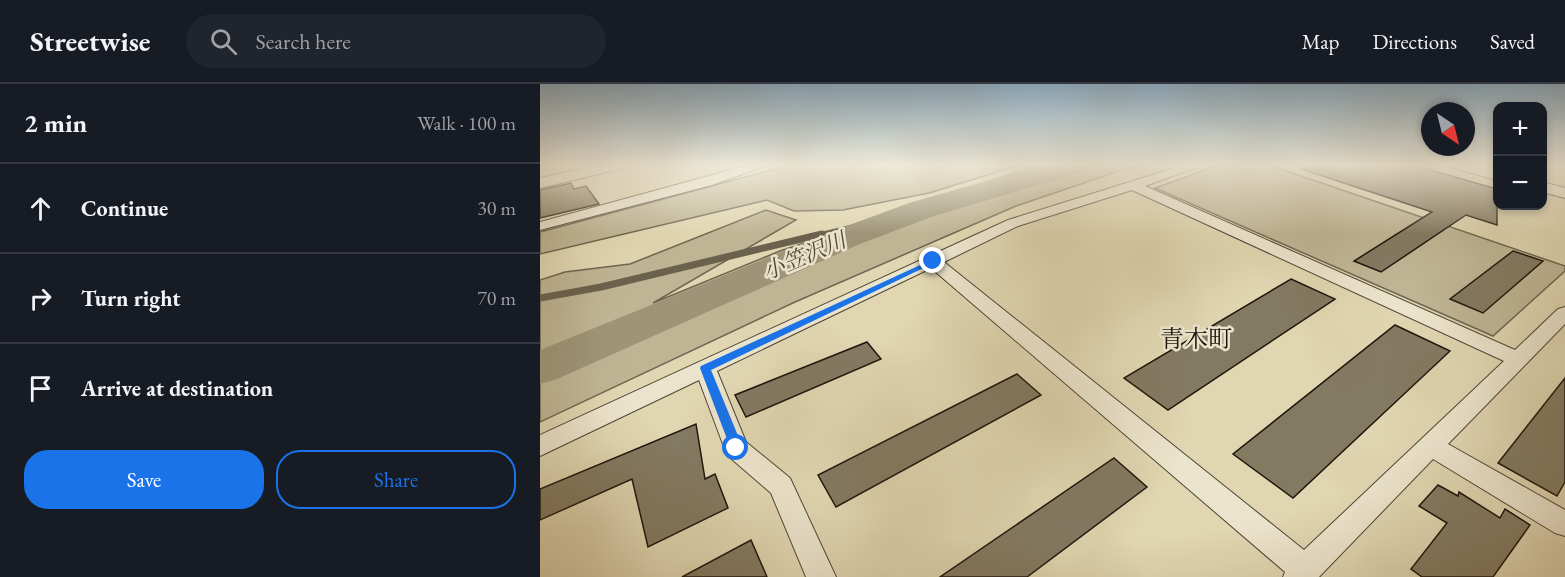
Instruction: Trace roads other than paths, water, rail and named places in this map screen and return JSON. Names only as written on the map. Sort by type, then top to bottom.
[{"type":"street","points":[[540,226],[685,188]]},
{"type":"street","points":[[540,446],[1013,223],[1124,188]]},
{"type":"street","points":[[1140,188],[1519,360]]},
{"type":"street","points":[[1547,188],[1565,193]]},
{"type":"street","points":[[933,261],[1301,573],[1565,313]]},
{"type":"street","points":[[705,368],[736,448],[781,486],[821,577]]},
{"type":"street","points":[[1431,445],[1565,524]]},
{"type":"waterway","name":"小笠沢川","points":[[540,368],[848,237],[920,210],[996,188]]},
{"type":"waterway","points":[[815,236],[918,211]]},
{"type":"waterway","points":[[540,298],[601,287],[822,234]]},
{"type":"district","name":"青木町","points":[[1196,338]]}]
